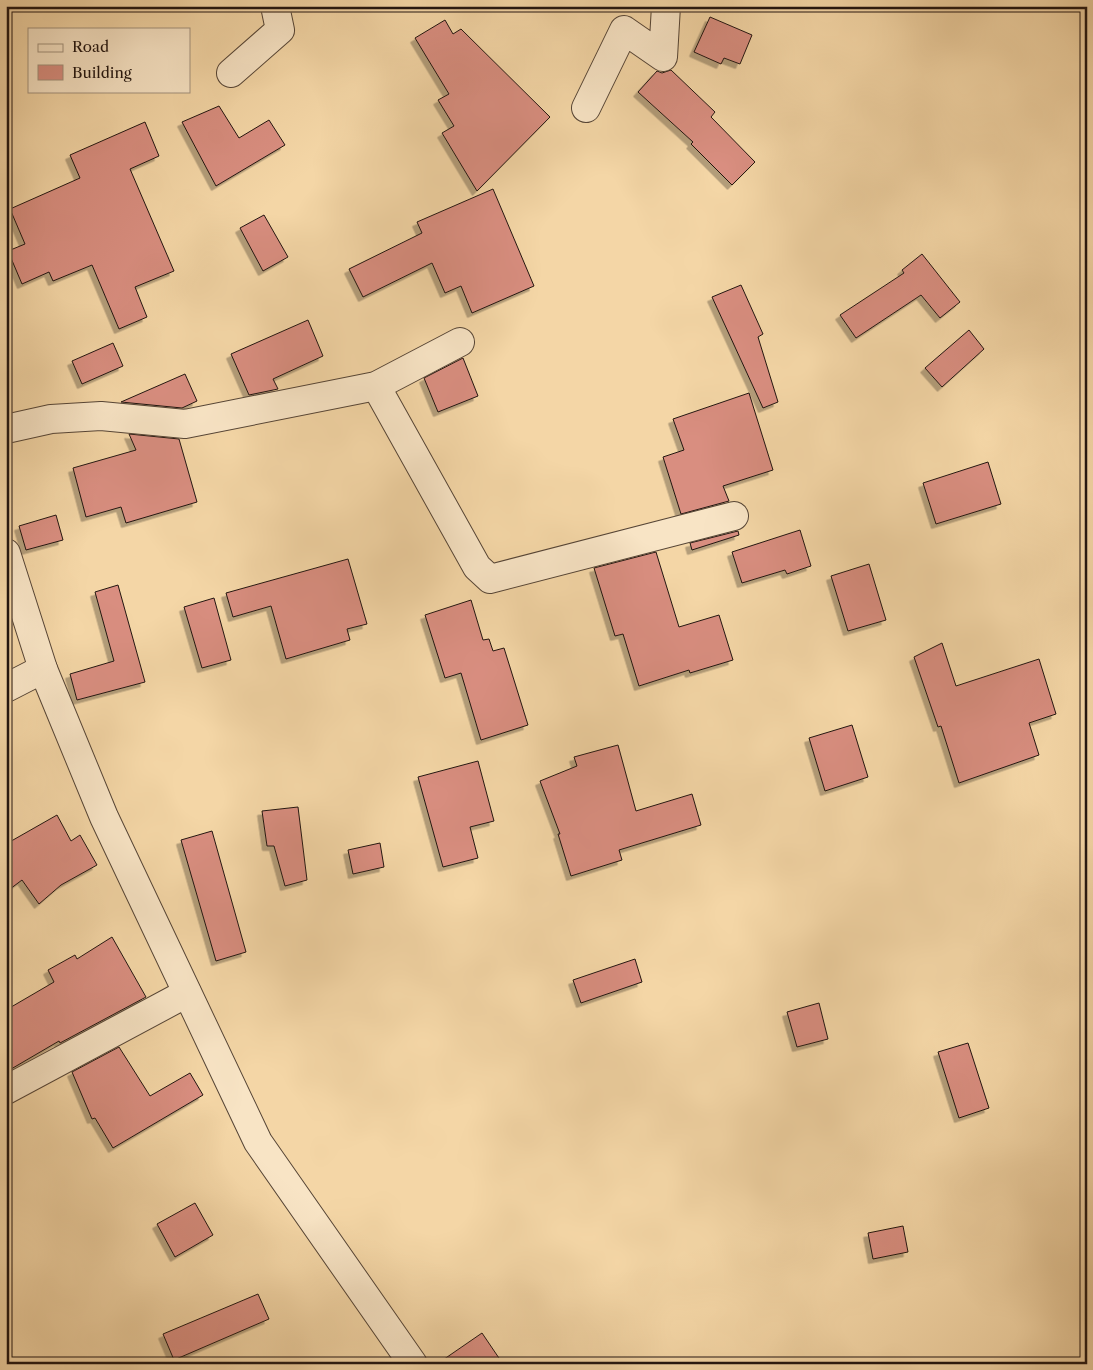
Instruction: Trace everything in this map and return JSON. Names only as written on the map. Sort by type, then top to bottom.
[{"type":"street","points":[[231,74],[280,30],[274,6]]},
{"type":"street","points":[[586,108],[624,30],[663,57],[666,6]]},
{"type":"street","points":[[6,429],[51,419],[101,416],[185,424],[376,386],[460,342]]},
{"type":"street","points":[[376,386],[477,567],[490,579],[734,516]]},
{"type":"street","points":[[6,553],[43,669],[104,817],[258,1142],[413,1364]]},
{"type":"street","points":[[6,688],[43,669]]},
{"type":"street","points":[[6,1090],[187,993]]},
{"type":"building","points":[[710,17],[752,35],[740,64],[724,58],[721,64],[694,52]]},
{"type":"building","points":[[445,20],[453,34],[461,29],[550,117],[477,191],[442,133],[454,126],[438,100],[449,94],[415,38]]},
{"type":"building","points":[[671,70],[715,112],[711,117],[755,162],[732,185],[691,144],[693,142],[638,92],[657,71],[662,73]]},
{"type":"building","points":[[219,106],[239,138],[269,120],[285,145],[216,186],[182,122]]},
{"type":"building","points":[[145,122],[159,156],[130,169],[174,271],[135,287],[147,317],[119,329],[92,265],[53,281],[49,272],[22,284],[8,251],[25,244],[10,209],[80,178],[70,155]]},
{"type":"building","points":[[493,189],[534,286],[472,313],[461,286],[445,293],[432,263],[363,297],[349,269],[422,233],[417,222]]},
{"type":"building","points":[[264,215],[288,257],[263,271],[240,228]]},
{"type":"building","points":[[922,254],[960,302],[940,318],[921,295],[856,338],[840,315],[904,273],[902,270]]},
{"type":"building","points":[[741,285],[763,334],[758,337],[778,402],[763,408],[712,297]]},
{"type":"building","points":[[308,320],[323,356],[273,379],[278,389],[249,395],[231,354]]},
{"type":"building","points":[[969,330],[984,349],[942,387],[925,368]]},
{"type":"building","points":[[113,343],[123,366],[82,384],[72,361]]},
{"type":"building","points":[[463,358],[478,396],[438,412],[424,378]]},
{"type":"building","points":[[185,374],[197,401],[182,408],[121,402]]},
{"type":"building","points":[[749,393],[773,470],[723,486],[729,501],[681,514],[663,457],[684,450],[673,419]]},
{"type":"building","points":[[129,434],[179,439],[197,502],[126,523],[121,507],[86,517],[73,468],[136,450]]},
{"type":"building","points":[[988,462],[1001,504],[936,524],[923,483]]},
{"type":"building","points":[[56,515],[63,540],[26,550],[19,526]]},
{"type":"building","points":[[800,530],[811,566],[787,574],[785,570],[742,583],[732,552]]},
{"type":"building","points":[[738,531],[739,535],[692,550],[690,543]]},
{"type":"building","points":[[656,552],[679,627],[719,615],[733,660],[690,673],[689,670],[639,686],[623,634],[615,636],[594,568]]},
{"type":"building","points":[[348,559],[367,624],[347,629],[350,640],[286,659],[271,606],[233,617],[226,593]]},
{"type":"building","points":[[869,564],[886,620],[848,631],[831,576]]},
{"type":"building","points":[[118,585],[145,682],[77,700],[70,674],[114,661],[95,592]]},
{"type":"building","points":[[214,598],[231,660],[202,668],[184,607]]},
{"type":"building","points":[[471,600],[483,640],[489,639],[493,651],[504,648],[528,725],[481,740],[461,673],[445,678],[425,615]]},
{"type":"building","points":[[942,643],[956,686],[1039,659],[1056,714],[1029,723],[1039,755],[959,783],[941,726],[938,727],[914,657]]},
{"type":"building","points":[[852,725],[868,777],[825,791],[809,738]]},
{"type":"building","points":[[618,745],[636,811],[692,794],[701,825],[619,850],[622,860],[571,876],[558,834],[560,834],[540,781],[577,766],[574,757]]},
{"type":"building","points":[[478,761],[494,821],[470,827],[478,858],[443,867],[418,777]]},
{"type":"building","points":[[298,807],[307,880],[285,886],[274,846],[267,846],[262,811]]},
{"type":"building","points":[[57,815],[71,841],[80,835],[97,865],[61,885],[39,904],[22,880],[6,892],[6,844]]},
{"type":"building","points":[[212,831],[246,952],[216,961],[181,840]]},
{"type":"building","points":[[380,843],[384,867],[353,874],[348,850]]},
{"type":"building","points":[[112,937],[146,997],[60,1043],[59,1041],[6,1072],[6,1010],[54,982],[48,970],[75,955],[77,959]]},
{"type":"building","points":[[635,959],[642,982],[581,1003],[573,980]]},
{"type":"building","points":[[819,1003],[828,1039],[797,1047],[787,1012]]},
{"type":"building","points":[[968,1043],[989,1108],[959,1118],[938,1052]]},
{"type":"building","points":[[119,1047],[150,1096],[190,1073],[203,1095],[113,1148],[95,1118],[92,1119],[72,1072]]},
{"type":"building","points":[[195,1203],[213,1235],[175,1257],[157,1224]]},
{"type":"building","points":[[903,1226],[908,1252],[873,1259],[868,1233]]},
{"type":"building","points":[[258,1294],[269,1319],[174,1360],[163,1334]]},
{"type":"building","points":[[482,1333],[503,1364],[437,1364]]}]
